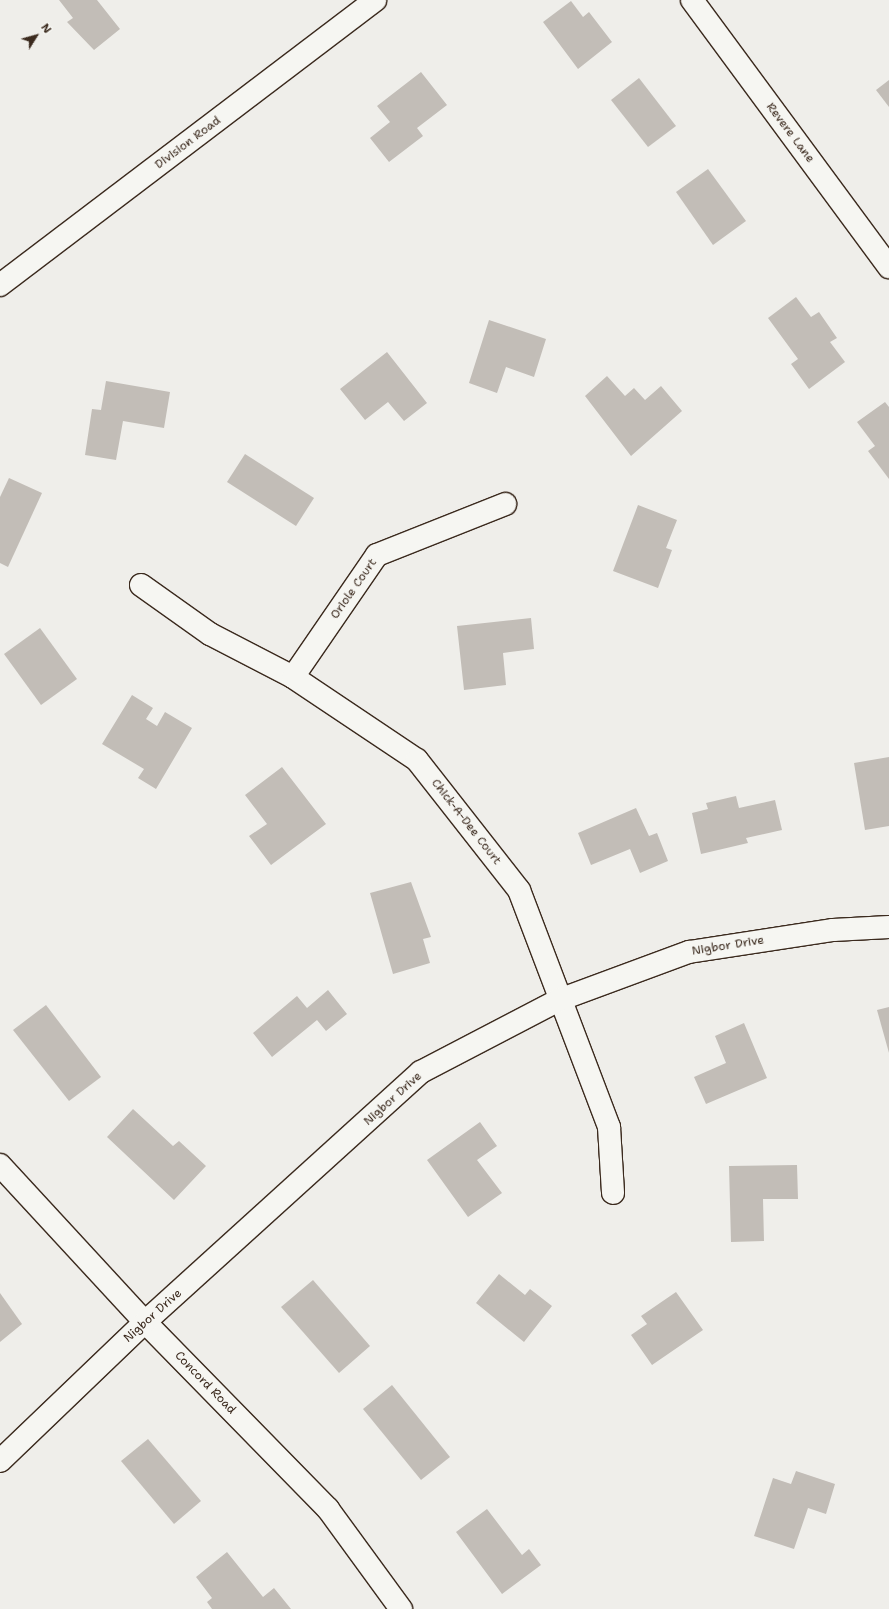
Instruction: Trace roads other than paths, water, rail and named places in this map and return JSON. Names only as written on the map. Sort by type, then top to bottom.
[{"type":"street","name":"Division Road","points":[[0,285],[375,0]]},
{"type":"street","name":"Revere Lane","points":[[692,0],[889,267]]},
{"type":"street","name":"Oriole Court","points":[[293,677],[377,555],[505,504]]},
{"type":"street","name":"Chick-A-Dee Court","points":[[141,585],[210,634],[293,677],[417,760],[518,890],[609,1127],[613,1193]]},
{"type":"street","name":"Nigbor Drive","points":[[0,1461],[145,1322],[420,1072],[559,1000],[689,952],[833,930],[889,927]]},
{"type":"street","name":"Concord Road","points":[[0,1165],[145,1322],[328,1509],[401,1609]]}]
